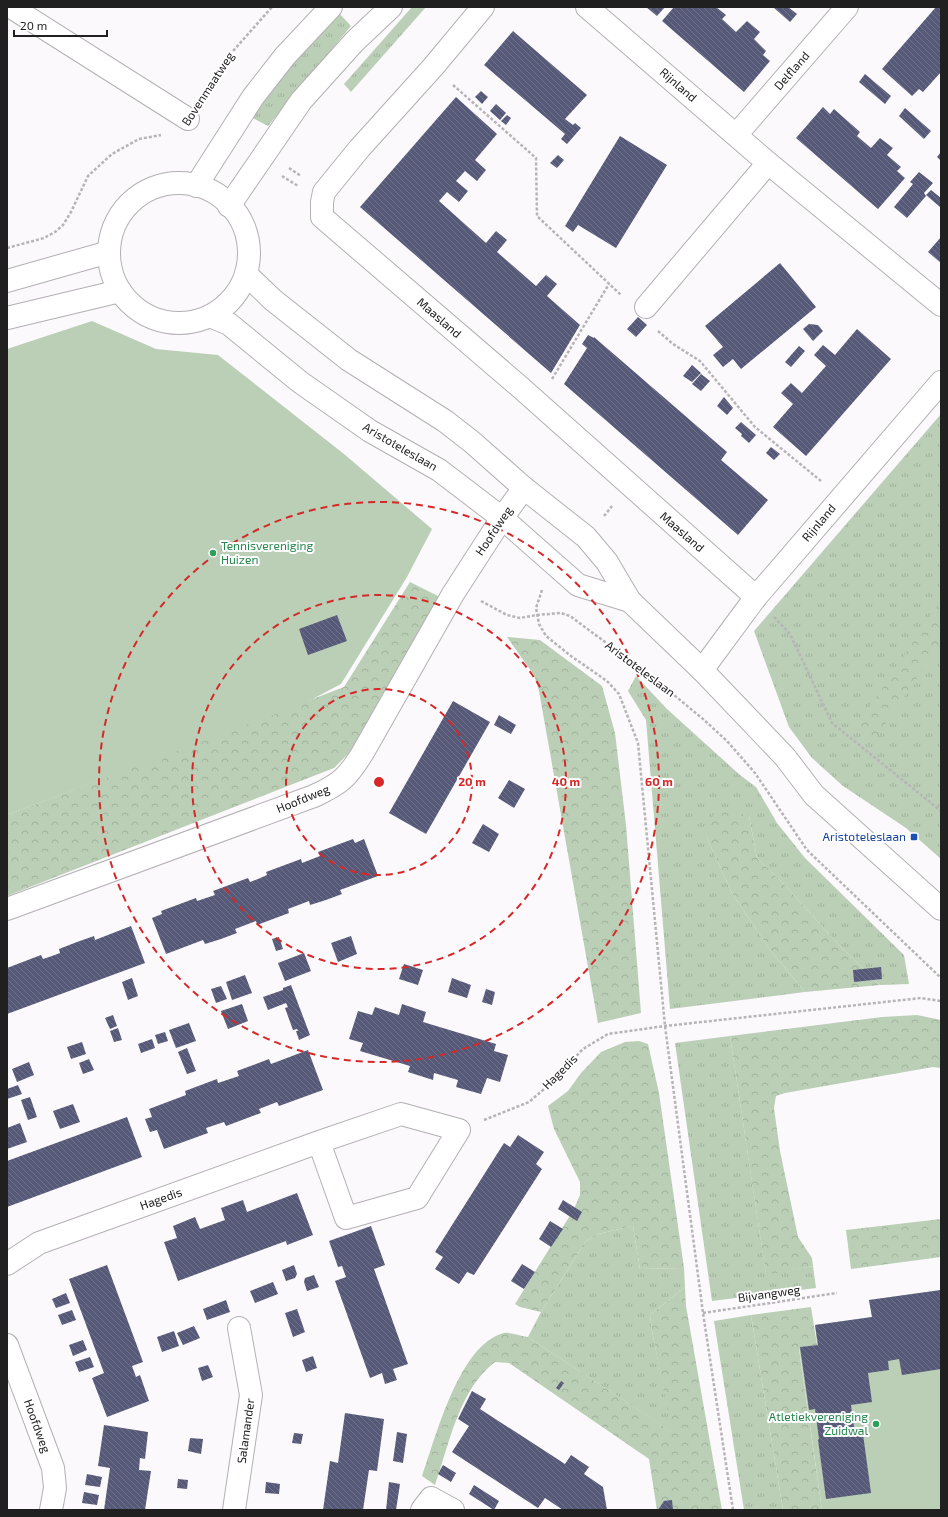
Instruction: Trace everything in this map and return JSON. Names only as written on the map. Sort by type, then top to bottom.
[{"type":"street","points":[[11,7],[188,119]]},
{"type":"street","points":[[196,186],[253,98],[280,62],[331,7]]},
{"type":"street","points":[[229,206],[301,101],[354,42],[391,7]]},
{"type":"street","name":"Maasland","points":[[483,7],[324,192],[322,217],[537,403],[756,597]]},
{"type":"street","name":"Rijnland","points":[[587,7],[768,163],[941,305]]},
{"type":"street","name":"Delfland","points":[[736,135],[847,7]]},
{"type":"street","points":[[646,307],[768,163]]},
{"type":"street","points":[[184,184],[208,190],[220,197],[229,206],[236,213],[245,232],[249,253],[246,274],[240,287],[222,308],[210,316],[194,322],[177,323],[160,320],[144,314],[131,304],[120,291],[112,272],[109,252],[113,230],[121,214],[132,202],[151,190],[162,186],[184,184]]},
{"type":"street","points":[[7,281],[109,252]]},
{"type":"street","name":"Aristoteleslaan","points":[[246,274],[273,300],[349,360],[445,421],[472,442],[524,488],[586,537],[607,562],[630,601],[702,670],[784,757],[814,795],[941,909]]},
{"type":"street","points":[[7,318],[120,291]]},
{"type":"street","name":"Aristoteleslaan","points":[[210,316],[229,324],[300,382],[370,431],[439,470],[502,518],[578,585],[630,601]]},
{"type":"street","name":"Rijnland","points":[[702,670],[756,597],[941,382]]},
{"type":"street","name":"Hoofdweg","points":[[7,909],[314,796],[339,783],[351,771],[362,754],[453,594],[502,518],[524,488]]},
{"type":"street","name":"Hagedis","points":[[7,1264],[39,1244],[319,1142],[401,1114],[459,1130]]},
{"type":"street","points":[[319,1142],[346,1218],[417,1198],[459,1130]]},
{"type":"street","name":"Salamander","points":[[234,1510],[251,1395],[239,1328]]},
{"type":"street","name":"Hoofdweg","points":[[7,1345],[53,1468],[55,1488],[51,1510]]},
{"type":"street","points":[[422,1510],[431,1498],[454,1510]]},
{"type":"path","name":"Bovenmaatweg","points":[[7,248],[44,238],[55,232],[63,225],[71,212],[88,176],[112,154],[139,139],[181,131],[225,60],[272,7]]},
{"type":"path","points":[[537,403],[609,284]]},
{"type":"path","points":[[756,597],[790,634],[832,723],[941,811]]},
{"type":"path","name":"Aristoteleslaan","points":[[476,598],[508,615],[520,618],[561,613],[570,616],[651,676],[727,741],[756,773],[807,850],[941,978]]},
{"type":"path","points":[[537,615],[539,624],[546,636],[571,656],[607,681],[619,694],[638,743],[665,1026],[703,1313],[733,1510]]},
{"type":"path","name":"Hagedis","points":[[459,1130],[529,1102],[551,1083],[583,1049],[608,1034],[665,1026],[921,998],[941,1001]]},
{"type":"path","name":"Bijvangweg","points":[[703,1313],[837,1293]]},
{"type":"green space","points":[[412,7],[426,7],[351,92],[344,84]]},
{"type":"green space","points":[[338,12],[351,26],[268,126],[249,116],[290,63]]},
{"type":"green space","name":"Tennisvereniging Huizen","points":[[92,321],[156,349],[218,355],[344,454],[432,529],[407,577],[341,684],[305,703],[7,815],[7,349]]},
{"type":"green space","points":[[941,414],[941,859],[906,828],[843,786],[812,758],[789,727],[754,631]]},
{"type":"green space","points":[[410,582],[440,597],[358,744],[334,768],[7,896],[7,815],[344,687]]},
{"type":"green space","points":[[941,600],[941,643],[873,742],[859,723]]},
{"type":"green space","points":[[507,637],[540,640],[602,686],[615,733],[626,825],[641,1013],[598,1023],[539,691],[534,675]]},
{"type":"green space","points":[[636,676],[667,709],[740,775],[756,787],[777,823],[805,858],[904,955],[909,984],[880,985],[836,942],[785,885],[757,858],[749,816],[707,838],[732,893],[770,950],[805,992],[670,1009],[646,720],[628,691]]},
{"type":"green space","points":[[716,807],[749,816],[757,858],[785,885],[836,942],[880,985],[805,992],[770,950],[732,893],[707,838]]},
{"type":"green space","points":[[917,1015],[941,1020],[941,1068],[933,1067],[785,1093],[776,1096],[774,1108],[780,1151],[798,1237],[812,1258],[813,1266],[766,1275],[730,1036],[882,1017]]},
{"type":"green space","points":[[730,1036],[766,1274],[813,1266],[816,1288],[712,1301],[675,1043]]},
{"type":"green space","points":[[639,1041],[648,1044],[659,1093],[684,1268],[640,1269],[633,1226],[598,1234],[586,1241],[541,1312],[520,1307],[515,1304],[574,1209],[580,1195],[580,1182],[554,1129],[548,1106],[568,1091],[581,1073],[601,1052],[625,1042]]},
{"type":"green space","points":[[941,1219],[941,1257],[851,1269],[846,1230]]},
{"type":"green space","points":[[633,1226],[640,1269],[684,1268],[685,1287],[650,1315],[673,1433],[528,1337],[541,1312],[586,1241],[598,1234]]},
{"type":"green space","points":[[685,1287],[686,1306],[722,1510],[657,1510],[649,1459],[509,1363],[495,1362],[483,1373],[472,1387],[457,1419],[435,1485],[422,1476],[442,1417],[451,1394],[462,1373],[474,1354],[488,1341],[504,1333],[528,1337],[672,1432],[650,1315]]},
{"type":"green space","name":"Atletiekvereniging Zuidwal","points":[[941,1290],[941,1510],[822,1510],[799,1347],[817,1345],[815,1325],[872,1317],[869,1300]]},
{"type":"green space","points":[[811,1307],[817,1345],[799,1349],[822,1510],[783,1510],[751,1315]]},
{"type":"green space","points":[[751,1315],[783,1510],[744,1510],[714,1321]]},
{"type":"building","points":[[646,7],[665,7],[657,16]]},
{"type":"building","points":[[674,7],[716,7],[726,15],[722,19],[736,32],[747,21],[760,32],[754,39],[766,51],[763,55],[770,61],[744,92],[662,21]]},
{"type":"building","points":[[773,7],[788,7],[797,14],[790,22]]},
{"type":"building","points":[[936,7],[941,7],[941,72],[923,92],[919,89],[912,96],[882,69]]},
{"type":"building","points":[[513,31],[587,95],[565,119],[573,125],[575,123],[581,128],[567,144],[561,139],[565,134],[484,65]]},
{"type":"building","points":[[865,74],[891,96],[885,104],[859,82]]},
{"type":"building","points":[[481,91],[488,97],[482,104],[475,97]]},
{"type":"building","points":[[456,97],[497,134],[475,160],[486,170],[477,181],[465,171],[456,181],[468,191],[459,202],[447,192],[439,201],[486,243],[496,231],[507,240],[497,252],[536,286],[546,275],[557,284],[547,296],[580,325],[551,373],[360,207]]},
{"type":"building","points":[[496,104],[506,113],[500,120],[490,111]]},
{"type":"building","points":[[823,107],[830,114],[834,109],[860,132],[857,136],[871,148],[880,138],[893,148],[887,155],[901,167],[897,171],[905,178],[878,209],[796,138]]},
{"type":"building","points":[[905,108],[931,131],[924,139],[899,116]]},
{"type":"building","points":[[507,115],[511,118],[506,125],[501,121]]},
{"type":"building","points":[[620,136],[667,165],[616,248],[578,225],[573,232],[565,226]]},
{"type":"building","points":[[941,152],[941,161],[937,157]]},
{"type":"building","points":[[558,155],[564,160],[557,168],[550,163]]},
{"type":"building","points":[[919,172],[933,183],[924,193],[926,196],[907,218],[894,207],[913,184],[910,182]]},
{"type":"building","points":[[931,190],[941,198],[940,207],[926,195]]},
{"type":"building","points":[[941,237],[941,263],[928,252]]},
{"type":"building","points":[[780,263],[816,307],[741,369],[733,359],[723,367],[713,355],[723,347],[705,326]]},
{"type":"building","points":[[638,317],[647,325],[636,337],[627,329]]},
{"type":"building","points":[[809,324],[818,325],[823,331],[813,341],[803,329]]},
{"type":"building","points":[[857,329],[891,359],[806,456],[773,427],[793,404],[781,393],[791,383],[802,393],[826,366],[814,355],[823,345],[835,355]]},
{"type":"building","points":[[588,335],[594,337],[727,452],[721,460],[768,500],[738,535],[564,384],[587,348],[582,344]]},
{"type":"building","points":[[799,346],[805,351],[791,367],[785,362]]},
{"type":"building","points":[[692,365],[701,373],[692,382],[683,376]]},
{"type":"building","points":[[701,374],[710,381],[701,391],[692,384]]},
{"type":"building","points":[[724,397],[733,408],[727,415],[717,406]]},
{"type":"building","points":[[741,422],[756,435],[749,443],[735,428]]},
{"type":"building","points":[[771,447],[780,454],[774,460],[766,453]]},
{"type":"building","points":[[337,615],[347,641],[308,655],[299,629]]},
{"type":"building","points":[[453,701],[490,722],[426,834],[389,813]]},
{"type":"building","points":[[499,715],[516,725],[511,734],[494,725]]},
{"type":"building","points":[[509,780],[525,789],[514,808],[498,798]]},
{"type":"building","points":[[483,824],[499,834],[489,852],[472,843]]},
{"type":"building","points":[[353,839],[355,843],[364,839],[378,876],[340,890],[342,894],[326,900],[310,905],[309,901],[288,909],[289,913],[257,925],[256,921],[235,929],[237,933],[221,939],[205,944],[203,940],[166,954],[152,918],[162,914],[161,911],[196,898],[197,901],[215,895],[213,891],[248,878],[250,882],[267,875],[266,872],[301,859],[302,863],[320,856],[318,852]]},
{"type":"building","points":[[131,926],[145,963],[7,1014],[7,968],[41,955],[43,959],[52,956],[60,953],[59,949],[77,942],[94,936],[95,940]]},
{"type":"building","points":[[351,936],[357,954],[338,962],[331,943]]},
{"type":"building","points":[[279,937],[283,949],[276,951],[272,939]]},
{"type":"building","points":[[304,953],[311,971],[285,981],[278,963]]},
{"type":"building","points":[[404,964],[423,970],[418,985],[399,979]]},
{"type":"building","points":[[881,967],[882,979],[854,982],[853,970]]},
{"type":"building","points":[[245,975],[252,993],[232,1000],[226,982]]},
{"type":"building","points":[[132,978],[138,996],[128,1000],[122,982]]},
{"type":"building","points":[[452,978],[471,985],[467,998],[448,992]]},
{"type":"building","points":[[291,985],[310,1035],[299,1040],[296,1031],[298,1031],[297,1029],[293,1030],[285,1008],[288,1007],[286,1003],[268,1010],[263,997],[283,990],[283,988]]},
{"type":"building","points":[[221,986],[227,999],[216,1003],[211,989]]},
{"type":"building","points":[[486,989],[495,992],[492,1005],[482,1002]]},
{"type":"building","points":[[242,1004],[248,1021],[228,1029],[221,1011]]},
{"type":"building","points":[[402,1004],[426,1012],[423,1022],[496,1044],[494,1051],[508,1055],[500,1082],[487,1078],[481,1094],[456,1087],[458,1080],[434,1073],[433,1080],[408,1072],[410,1066],[360,1051],[363,1043],[349,1039],[358,1011],[372,1015],[375,1007],[399,1015]]},
{"type":"building","points":[[113,1015],[117,1026],[110,1029],[105,1018]]},
{"type":"building","points":[[189,1023],[196,1041],[176,1048],[169,1030]]},
{"type":"building","points":[[118,1028],[122,1040],[114,1042],[110,1031]]},
{"type":"building","points":[[165,1032],[168,1041],[158,1044],[155,1035]]},
{"type":"building","points":[[152,1039],[155,1048],[141,1053],[138,1044]]},
{"type":"building","points":[[82,1042],[86,1054],[71,1059],[67,1047]]},
{"type":"building","points":[[187,1048],[196,1071],[187,1074],[178,1052]]},
{"type":"building","points":[[308,1050],[323,1090],[279,1106],[277,1102],[259,1109],[261,1113],[226,1126],[224,1122],[206,1128],[208,1133],[164,1149],[157,1130],[150,1132],[145,1119],[152,1117],[149,1109],[186,1095],[185,1091],[217,1079],[218,1083],[239,1076],[237,1071],[269,1059],[271,1064]]},
{"type":"building","points":[[89,1059],[94,1070],[83,1074],[79,1063]]},
{"type":"building","points":[[29,1062],[34,1075],[17,1082],[12,1069]]},
{"type":"building","points":[[18,1085],[22,1094],[7,1099],[7,1089]]},
{"type":"building","points":[[30,1097],[37,1117],[28,1120],[21,1100]]},
{"type":"building","points":[[73,1104],[80,1122],[60,1129],[53,1111]]},
{"type":"building","points":[[127,1117],[142,1157],[7,1207],[7,1161]]},
{"type":"building","points":[[20,1123],[27,1142],[7,1149],[7,1128]]},
{"type":"building","points":[[518,1135],[544,1152],[536,1164],[542,1169],[474,1275],[467,1272],[459,1284],[435,1269],[443,1257],[435,1252],[504,1143],[510,1147]]},
{"type":"building","points":[[297,1193],[313,1235],[287,1245],[286,1241],[178,1281],[164,1242],[177,1238],[173,1226],[195,1217],[200,1229],[225,1220],[221,1208],[243,1200],[247,1212]]},
{"type":"building","points":[[563,1200],[582,1212],[577,1221],[558,1209]]},
{"type":"building","points":[[550,1221],[563,1229],[551,1247],[539,1239]]},
{"type":"building","points":[[371,1226],[385,1265],[374,1269],[408,1364],[393,1369],[397,1380],[385,1384],[382,1373],[370,1378],[335,1281],[346,1277],[342,1266],[338,1267],[329,1241]]},
{"type":"building","points":[[522,1264],[535,1272],[524,1289],[511,1281]]},
{"type":"building","points":[[107,1265],[143,1362],[132,1366],[136,1377],[140,1375],[149,1401],[107,1417],[92,1378],[104,1373],[69,1279]]},
{"type":"building","points":[[294,1265],[297,1274],[295,1278],[286,1281],[282,1270]]},
{"type":"building","points":[[314,1275],[319,1287],[307,1291],[304,1282],[305,1278]]},
{"type":"building","points":[[273,1282],[278,1294],[255,1303],[250,1291]]},
{"type":"building","points":[[941,1290],[941,1369],[902,1375],[899,1359],[888,1361],[889,1370],[868,1373],[872,1402],[851,1405],[855,1435],[863,1434],[871,1493],[826,1499],[815,1409],[809,1410],[800,1347],[818,1345],[815,1325],[872,1317],[869,1300]]},
{"type":"building","points":[[66,1293],[70,1303],[56,1308],[52,1299]]},
{"type":"building","points":[[226,1300],[230,1312],[207,1320],[203,1309]]},
{"type":"building","points":[[297,1309],[305,1332],[293,1337],[285,1313]]},
{"type":"building","points":[[72,1310],[76,1320],[62,1325],[58,1315]]},
{"type":"building","points":[[194,1326],[200,1338],[183,1345],[177,1333]]},
{"type":"building","points":[[174,1331],[179,1346],[162,1352],[157,1337]]},
{"type":"building","points":[[83,1340],[87,1350],[73,1356],[69,1345]]},
{"type":"building","points":[[313,1356],[317,1368],[306,1372],[302,1360]]},
{"type":"building","points":[[90,1357],[94,1367],[79,1372],[75,1362]]},
{"type":"building","points":[[208,1365],[213,1377],[202,1381],[198,1368]]},
{"type":"building","points":[[561,1381],[564,1383],[559,1390],[556,1388]]},
{"type":"building","points":[[472,1391],[486,1399],[480,1409],[565,1464],[571,1455],[589,1467],[584,1474],[603,1487],[607,1510],[563,1510],[545,1498],[538,1508],[452,1452],[469,1426],[458,1419]]},
{"type":"building","points":[[345,1413],[384,1419],[377,1471],[369,1470],[363,1510],[323,1510],[330,1461],[338,1463]]},
{"type":"building","points":[[104,1425],[148,1432],[145,1459],[140,1458],[139,1470],[151,1471],[145,1510],[104,1510],[110,1468],[98,1466]]},
{"type":"building","points":[[397,1432],[407,1434],[403,1463],[393,1461]]},
{"type":"building","points":[[294,1433],[303,1434],[301,1444],[292,1443]]},
{"type":"building","points":[[190,1438],[203,1439],[201,1454],[188,1451]]},
{"type":"building","points":[[443,1465],[456,1473],[451,1482],[438,1474]]},
{"type":"building","points":[[87,1474],[102,1477],[100,1487],[85,1485]]},
{"type":"building","points":[[178,1479],[188,1480],[187,1489],[177,1488]]},
{"type":"building","points":[[266,1482],[280,1484],[279,1494],[265,1493]]},
{"type":"building","points":[[389,1482],[400,1484],[396,1510],[386,1510]]},
{"type":"building","points":[[474,1485],[499,1501],[494,1510],[469,1494]]},
{"type":"building","points":[[84,1492],[99,1495],[97,1505],[82,1503]]},
{"type":"building","points":[[672,1500],[673,1510],[658,1510],[664,1501]]},
{"type":"place","name":"Tennisvereniging Huizen","points":[[213,553]]},
{"type":"place","name":"Aristoteleslaan","points":[[914,837]]},
{"type":"place","name":"Atletiekvereniging Zuidwal","points":[[876,1424]]}]
